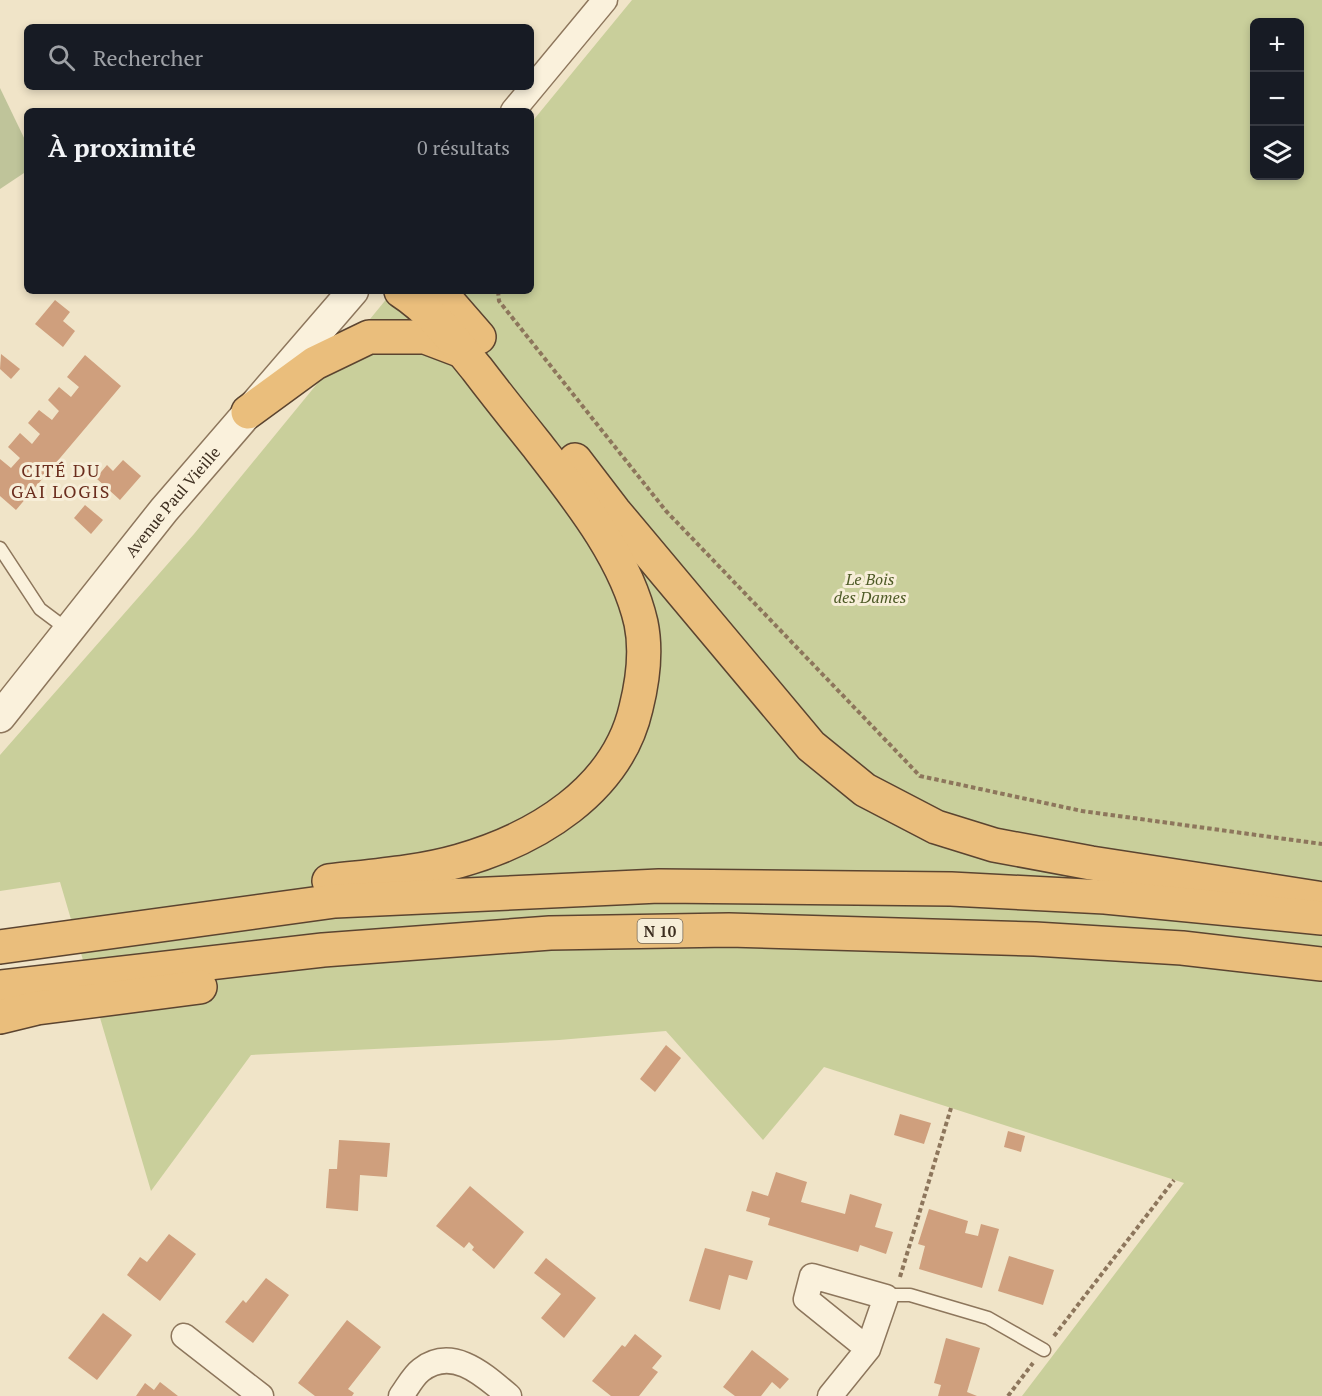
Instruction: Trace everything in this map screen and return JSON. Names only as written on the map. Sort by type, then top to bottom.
[{"type":"highway","points":[[60,938],[312,883],[404,872],[458,862],[522,837],[553,819],[600,780],[620,751],[634,719],[642,684],[644,654],[641,623],[617,560],[569,487],[444,328],[404,294]]},
{"type":"highway","points":[[444,294],[457,303],[614,511],[811,746],[865,790],[936,826],[994,845],[1090,863],[1322,898]]},
{"type":"highway","points":[[248,412],[315,363],[369,337],[424,337],[462,351]]},
{"type":"highway","points":[[0,947],[335,901],[658,886],[820,886],[998,891],[1105,897],[1322,918]]},
{"type":"highway","name":"N 10","points":[[0,987],[323,950],[550,933],[729,930],[1035,939],[1182,948],[1322,964]]},
{"type":"highway","points":[[0,1017],[36,1008],[326,971],[559,955],[1035,939]]},
{"type":"street","points":[[534,86],[605,0]]},
{"type":"street","points":[[515,108],[530,90]]},
{"type":"street","name":"Avenue Paul Vieille","points":[[0,717],[164,510],[350,294]]},
{"type":"street","points":[[830,1396],[868,1349],[890,1296],[812,1276],[806,1299],[868,1349]]},
{"type":"street","points":[[184,1336],[261,1396]]},
{"type":"street","points":[[401,1396],[421,1370],[439,1361],[459,1361],[490,1380],[509,1396]]},
{"type":"lane","points":[[0,548],[40,609],[69,630]]},
{"type":"lane","points":[[890,1296],[910,1295],[988,1318],[1044,1350]]},
{"type":"path","points":[[498,294],[499,301],[666,511],[920,776],[1082,811],[1322,844]]},
{"type":"path","points":[[890,1296],[951,1108]]},
{"type":"path","points":[[1008,1396],[1174,1180]]},
{"type":"green space","name":"Le Bois des Dames","points":[[632,0],[1322,0],[1322,1396],[1022,1396],[1184,1183],[824,1067],[763,1140],[666,1031],[559,1040],[251,1055],[151,1191],[60,882],[0,891],[0,755],[194,534],[391,294],[534,294],[534,119]]},
{"type":"green space","points":[[0,88],[24,138],[24,173],[0,189]]},
{"type":"building","points":[[55,300],[70,312],[63,321],[75,331],[63,347],[35,324]]},
{"type":"building","points":[[1,354],[20,369],[11,379],[0,369]]},
{"type":"building","points":[[85,355],[121,386],[16,510],[0,496],[0,459],[11,468],[20,458],[8,447],[20,433],[32,444],[40,434],[28,423],[39,410],[52,420],[59,411],[48,400],[59,387],[71,397],[79,387],[67,377]]},
{"type":"building","points":[[123,460],[141,476],[120,500],[96,478],[107,465],[113,471]]},
{"type":"building","points":[[85,505],[103,520],[91,534],[74,518]]},
{"type":"building","points":[[666,1045],[681,1058],[655,1092],[640,1079]]},
{"type":"building","points":[[900,1114],[931,1123],[924,1144],[894,1135]]},
{"type":"building","points":[[1008,1131],[1025,1136],[1021,1152],[1004,1147]]},
{"type":"building","points":[[339,1140],[390,1143],[387,1177],[360,1175],[358,1211],[326,1208],[329,1169],[337,1169]]},
{"type":"building","points":[[776,1172],[807,1182],[801,1202],[845,1214],[850,1194],[882,1204],[875,1227],[893,1232],[886,1254],[860,1245],[858,1252],[768,1225],[770,1218],[746,1211],[752,1191],[768,1196]]},
{"type":"building","points":[[470,1186],[524,1232],[494,1269],[472,1250],[474,1247],[469,1242],[464,1248],[436,1226]]},
{"type":"building","points":[[929,1209],[968,1221],[965,1233],[978,1236],[981,1224],[999,1229],[982,1288],[919,1269],[925,1246],[918,1244]]},
{"type":"building","points":[[169,1234],[196,1254],[160,1301],[127,1275],[140,1257],[147,1262]]},
{"type":"building","points":[[705,1248],[753,1261],[747,1280],[729,1275],[720,1310],[689,1301]]},
{"type":"building","points":[[1009,1256],[1054,1270],[1043,1305],[998,1291]]},
{"type":"building","points":[[546,1258],[596,1298],[564,1338],[541,1318],[561,1294],[534,1273]]},
{"type":"building","points":[[266,1278],[289,1295],[253,1343],[225,1322],[243,1300],[246,1303]]},
{"type":"building","points":[[103,1313],[132,1335],[97,1380],[68,1358]]},
{"type":"building","points":[[347,1320],[381,1347],[348,1389],[354,1393],[352,1396],[315,1396],[298,1383]]},
{"type":"building","points":[[635,1334],[662,1356],[652,1368],[658,1372],[639,1396],[611,1396],[592,1381],[622,1345],[625,1347]]},
{"type":"building","points":[[946,1338],[980,1348],[967,1392],[977,1396],[938,1396],[941,1385],[934,1383]]},
{"type":"building","points":[[752,1350],[789,1379],[780,1389],[772,1382],[761,1396],[735,1396],[723,1387]]},
{"type":"building","points":[[160,1382],[178,1396],[136,1396],[145,1383],[154,1390]]},
{"type":"district","name":"CITÉ DU GAI LOGIS","points":[[61,480]]}]
